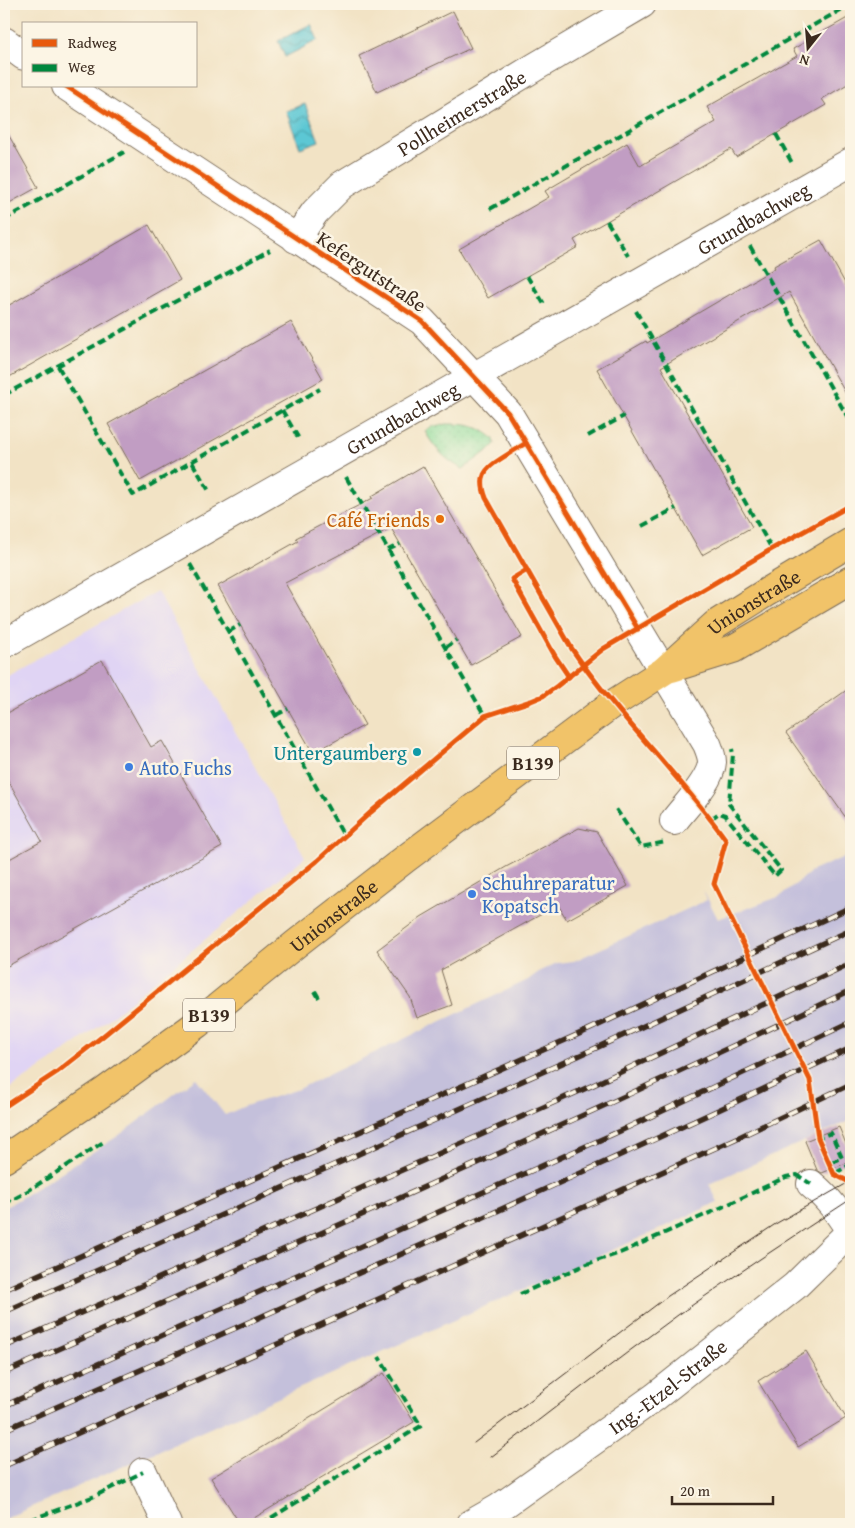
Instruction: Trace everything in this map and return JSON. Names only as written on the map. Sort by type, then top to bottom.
[{"type":"main road","name":"Unionstraße","points":[[4,1159],[106,1091],[197,1024],[405,859],[608,707],[664,671],[716,624],[851,542]]},
{"type":"main road","name":"Unionstraße","points":[[664,671],[732,650],[851,580]]},
{"type":"street","name":"Pollheimerstraße","points":[[296,239],[314,212],[342,185],[642,4]]},
{"type":"street","points":[[4,41],[22,54]]},
{"type":"street","name":"Kefergutstraße","points":[[69,88],[422,321],[508,413],[664,671]]},
{"type":"street","name":"Grundbachweg","points":[[4,644],[851,162]]},
{"type":"street","points":[[664,671],[707,744],[712,763],[700,789],[674,820]]},
{"type":"street","points":[[811,1184],[837,1209],[851,1231]]},
{"type":"street","name":"Ing.-Etzel-Straße","points":[[471,1524],[499,1508],[655,1397],[795,1286],[851,1231]]},
{"type":"street","points":[[143,1472],[167,1524]]},
{"type":"shaded area","name":"Auto Fuchs","points":[[157,591],[305,857],[105,1022],[4,1092],[4,677]]},
{"type":"shaded area","points":[[851,854],[851,1120],[709,1184],[718,1202],[4,1519],[4,1208],[118,1136],[196,1078],[225,1115],[245,1106],[296,1090],[528,980],[540,971],[557,963],[574,961],[707,900],[703,890],[718,919],[781,896],[812,871]]},
{"type":"green space","points":[[446,424],[466,425],[477,428],[494,439],[495,444],[463,469],[441,453],[425,431],[431,427]]},
{"type":"water","points":[[311,24],[318,40],[285,57],[278,41]]},
{"type":"water","points":[[305,104],[319,141],[300,148],[286,111]]},
{"type":"building","points":[[453,11],[471,48],[377,92],[359,56]]},
{"type":"building","points":[[851,16],[851,82],[822,99],[826,105],[736,157],[731,149],[574,240],[578,247],[488,298],[459,249],[549,197],[545,191],[627,143],[640,166],[716,122],[707,107],[797,56],[793,49]]},
{"type":"building","points":[[4,127],[38,187],[4,206]]},
{"type":"building","points":[[149,225],[180,280],[4,380],[4,308]]},
{"type":"building","points":[[821,240],[851,294],[851,403],[789,292],[661,367],[752,527],[702,555],[597,369],[646,341],[647,343],[775,268],[774,266]]},
{"type":"building","points":[[291,322],[323,379],[140,481],[108,424]]},
{"type":"building","points":[[423,466],[522,637],[471,665],[391,528],[285,583],[365,725],[313,753],[218,586],[298,541],[296,538],[373,498],[372,496]]},
{"type":"building","points":[[102,660],[151,747],[162,741],[222,847],[4,968],[4,862],[42,841],[4,773],[4,715]]},
{"type":"building","points":[[851,687],[851,825],[786,733]]},
{"type":"building","points":[[579,828],[597,832],[628,886],[567,920],[558,905],[441,970],[452,1005],[417,1018],[410,997],[377,950],[421,917],[506,867]]},
{"type":"building","points":[[839,1127],[851,1156],[851,1161],[822,1173],[817,1170],[805,1141]]},
{"type":"building","points":[[806,1351],[846,1418],[798,1447],[758,1381]]},
{"type":"building","points":[[384,1373],[414,1422],[244,1524],[240,1524],[211,1478]]},
{"type":"tram line","points":[[474,1443],[668,1296],[777,1223],[851,1181]]},
{"type":"tram line","points":[[491,1457],[607,1367],[678,1315],[851,1199]]},
{"type":"railway","points":[[4,1290],[588,1030],[851,907]]},
{"type":"railway","points":[[4,1312],[596,1048],[851,930]]},
{"type":"railway","points":[[4,1347],[591,1086],[851,963]]},
{"type":"railway","points":[[4,1373],[535,1137],[851,990]]},
{"type":"railway","points":[[4,1406],[620,1131],[851,1022]]},
{"type":"railway","points":[[4,1430],[429,1242],[851,1048]]},
{"type":"railway","points":[[4,1466],[735,1139],[851,1084]]},
{"type":"marked path","points":[[490,209],[851,4]]},
{"type":"marked path","points":[[776,134],[792,163]]},
{"type":"marked path","points":[[4,220],[124,152]]},
{"type":"marked path","points":[[607,221],[628,256]]},
{"type":"marked path","points":[[750,246],[851,423]]},
{"type":"marked path","points":[[4,395],[270,250]]},
{"type":"marked path","points":[[527,276],[544,304]]},
{"type":"marked path","points":[[636,311],[772,549]]},
{"type":"marked path","points":[[58,366],[133,495],[320,389]]},
{"type":"marked path","points":[[282,410],[299,439]]},
{"type":"marked path","points":[[588,436],[624,416]]},
{"type":"marked path","points":[[192,462],[209,491]]},
{"type":"marked path","points":[[346,477],[485,716]]},
{"type":"marked path","points":[[642,526],[676,508]]},
{"type":"marked path","points":[[388,550],[400,544]]},
{"type":"marked path","points":[[190,564],[344,836]]},
{"type":"marked path","points":[[228,632],[240,625]]},
{"type":"marked path","points":[[445,648],[456,640]]},
{"type":"marked path","points":[[276,715],[288,709]]},
{"type":"marked path","points":[[711,819],[719,813],[725,815],[775,876],[781,870],[729,804],[732,749]]},
{"type":"marked path","points":[[616,809],[641,847],[666,842]]},
{"type":"marked path","points":[[315,991],[319,998]]},
{"type":"marked path","points":[[817,1135],[818,1138],[831,1133],[842,1158],[829,1163],[834,1174],[851,1164]]},
{"type":"marked path","points":[[4,1204],[23,1194],[105,1141]]},
{"type":"marked path","points":[[520,1294],[587,1264],[620,1253],[786,1177],[797,1175],[811,1184]]},
{"type":"marked path","points":[[261,1524],[421,1426],[379,1357]]},
{"type":"marked path","points":[[19,1524],[95,1496],[143,1472]]},
{"type":"cycle path","points":[[69,88],[422,321],[508,413],[638,629]]},
{"type":"cycle path","points":[[526,443],[496,462],[484,474],[483,484],[486,498],[572,649],[609,698],[689,792],[726,840],[714,884],[810,1080],[818,1138],[834,1174],[851,1183]]},
{"type":"cycle path","points":[[4,1107],[57,1072],[103,1036],[317,861],[371,812],[485,716],[543,696],[603,649],[772,549],[851,505]]},
{"type":"cycle path","points":[[527,570],[512,579],[555,656],[569,677]]},
{"type":"place","name":"Café Friends","points":[[440,519]]},
{"type":"place","name":"Untergaumberg","points":[[417,752]]},
{"type":"place","name":"Auto Fuchs","points":[[129,767]]},
{"type":"place","name":"Schuhreparatur Kopatsch","points":[[472,894]]}]
